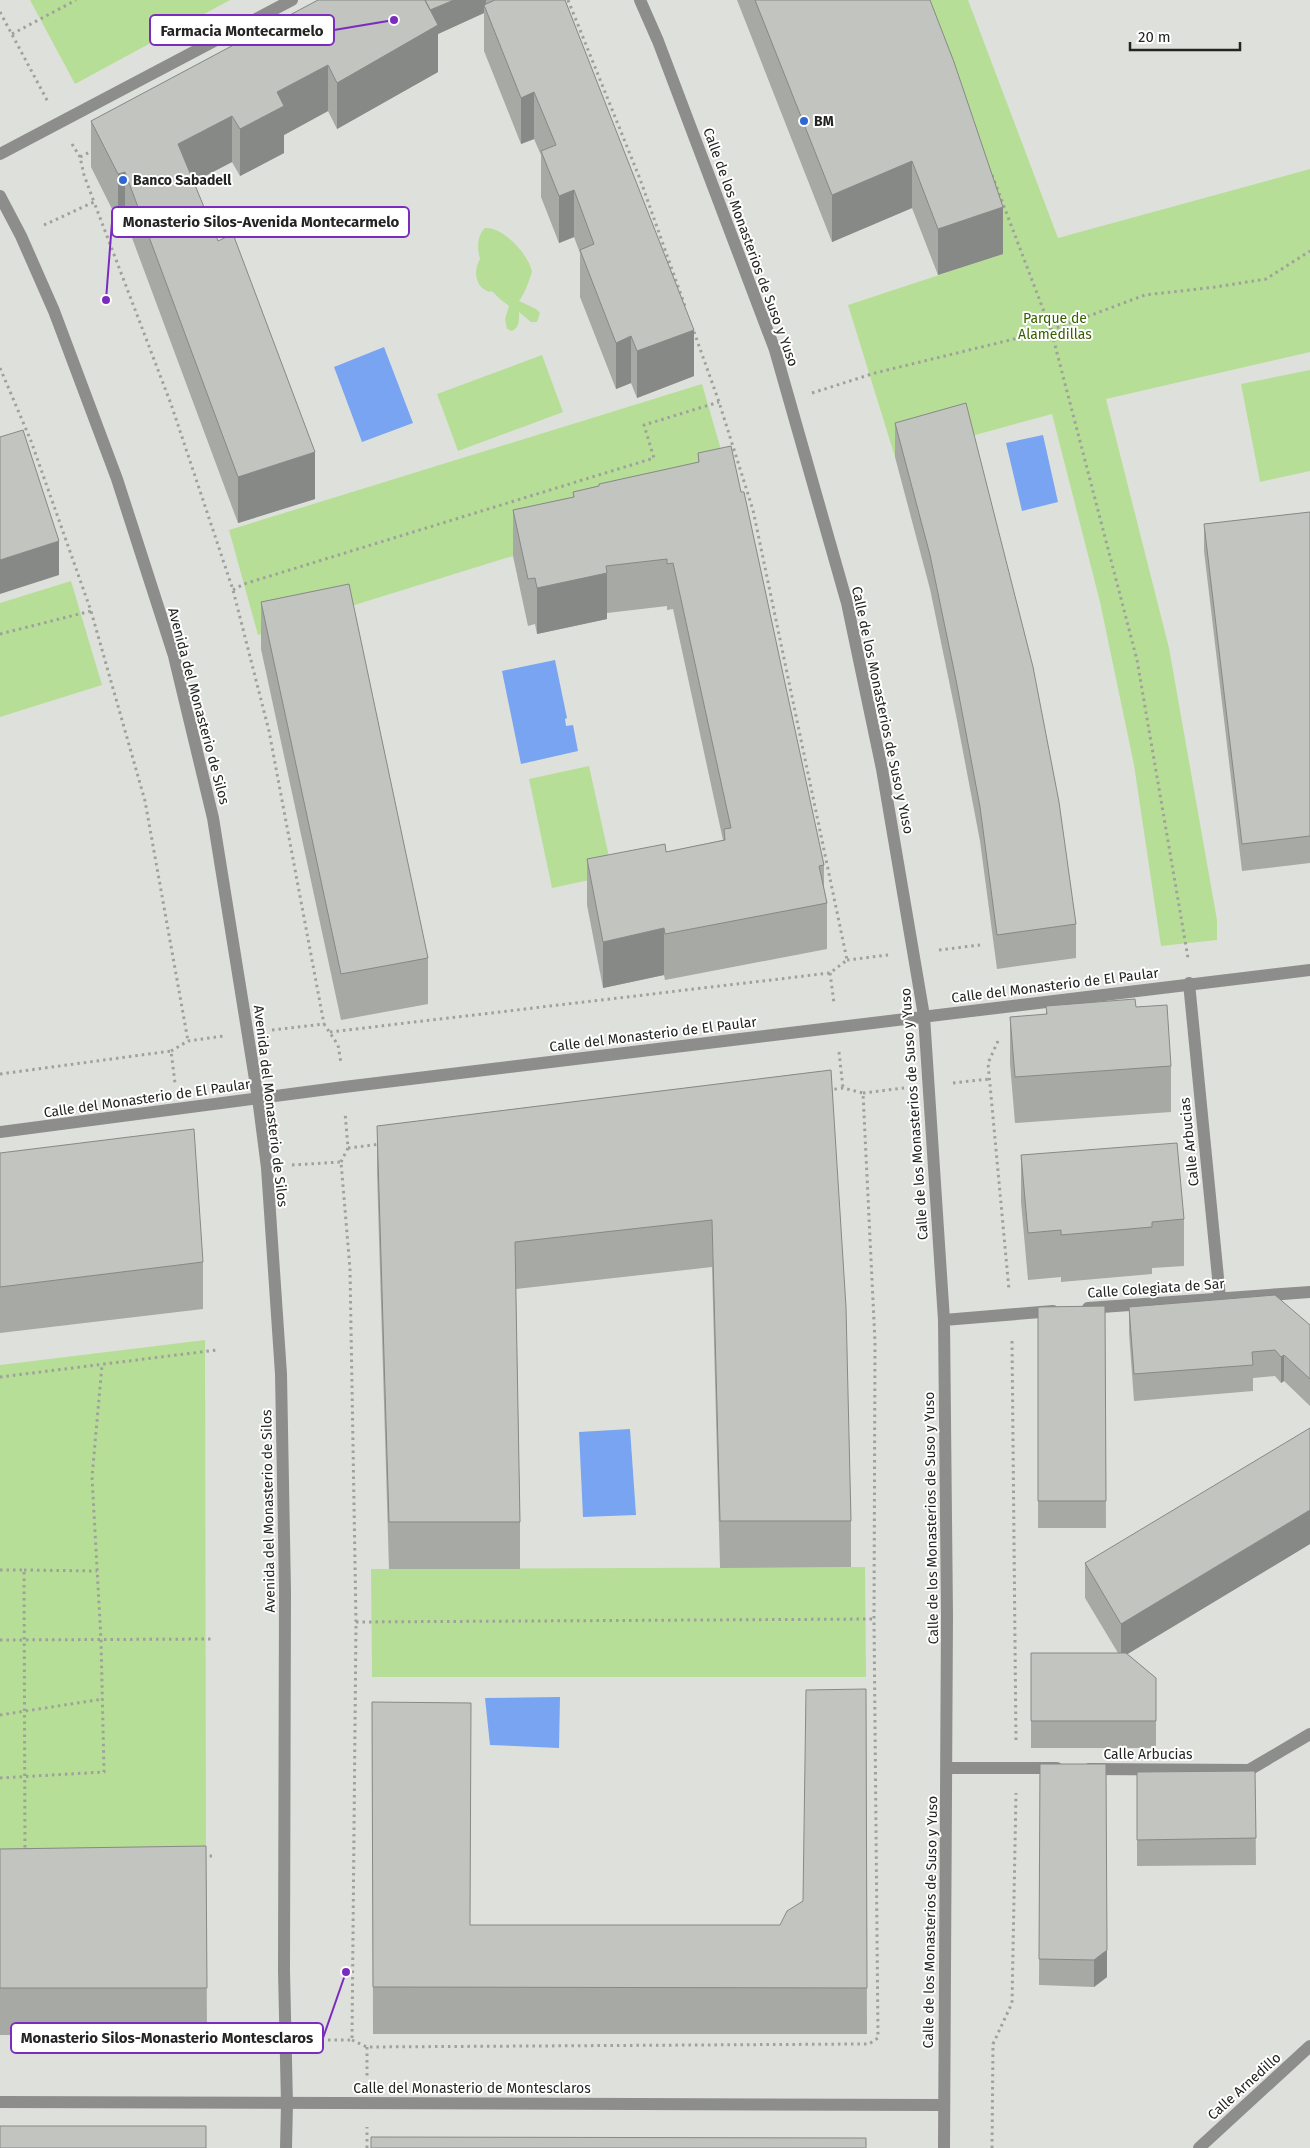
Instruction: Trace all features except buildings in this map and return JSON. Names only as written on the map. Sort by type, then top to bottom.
[{"type":"street","points":[[0,154],[292,0]]},
{"type":"street","name":"Calle de los Monasterios de Suso y Yuso","points":[[640,0],[658,41],[771,341],[847,603],[882,769],[924,1016],[944,1320],[947,1768],[944,2148]]},
{"type":"street","name":"Avenida del Monasterio de Silos","points":[[0,196],[21,236],[54,311],[117,479],[174,656],[213,818],[258,1098],[267,1168],[281,1374],[285,1591],[284,1971],[286,2148]]},
{"type":"street","name":"Calle del Monasterio de El Paular","points":[[0,1132],[344,1087],[1310,970]]},
{"type":"street","name":"Calle Arbucias","points":[[1189,984],[1220,1298]]},
{"type":"street","name":"Calle Colegiata de Sar","points":[[944,1320],[1310,1292]]},
{"type":"street","name":"Calle Arbucias","points":[[947,1768],[1249,1770],[1310,1734]]},
{"type":"street","name":"Calle Arnedillo","points":[[1199,2148],[1310,2046]]},
{"type":"street","name":"Calle del Monasterio de Montesclaros","points":[[0,2102],[944,2105]]},
{"type":"path","points":[[12,34],[76,0]]},
{"type":"path","points":[[568,0],[640,179],[690,318]]},
{"type":"path","points":[[0,12],[60,124],[80,157],[84,175],[171,404],[233,590],[270,731],[324,1024]]},
{"type":"path","points":[[80,157],[98,148]]},
{"type":"path","points":[[992,174],[1051,330],[1137,660],[1188,948],[1189,984]]},
{"type":"path","points":[[21,236],[94,202]]},
{"type":"path","points":[[788,400],[874,373],[1051,330],[1145,295],[1215,288],[1266,279],[1310,251]]},
{"type":"path","points":[[330,1032],[830,973],[846,960],[753,510],[720,402],[693,328]]},
{"type":"path","points":[[0,368],[31,441],[91,610],[145,801],[188,1041]]},
{"type":"path","points":[[233,590],[244,584],[654,458],[644,425],[720,402]]},
{"type":"path","points":[[0,634],[91,610]]},
{"type":"path","points":[[992,2148],[993,2044],[1012,2003],[1016,1768],[1011,1314],[988,1063],[998,1041]]},
{"type":"path","points":[[0,1074],[171,1051],[176,1085]]},
{"type":"path","points":[[344,1087],[348,1148],[340,1162],[350,1269],[356,1622],[352,2040]]},
{"type":"path","points":[[308,2040],[352,2040],[367,2047],[869,2044],[878,2038],[874,1619],[875,1342],[863,1093],[843,1088],[823,1091]]},
{"type":"path","points":[[348,1148],[387,1143]]},
{"type":"path","points":[[292,1165],[340,1162]]},
{"type":"path","points":[[0,1377],[217,1350]]},
{"type":"path","points":[[0,1778],[104,1772],[101,1640],[92,1477],[102,1365]]},
{"type":"path","points":[[0,1570],[97,1571]]},
{"type":"path","points":[[24,1570],[25,1859]]},
{"type":"path","points":[[356,1622],[874,1619]]},
{"type":"path","points":[[0,1640],[214,1639]]},
{"type":"path","points":[[0,1715],[102,1700]]},
{"type":"path","points":[[197,1856],[215,1856]]},
{"type":"green space","points":[[30,0],[230,0],[75,84]]},
{"type":"green space","name":"Parque de Alamedillas","points":[[911,0],[968,0],[1058,238],[1310,169],[1310,352],[1106,399],[1169,648],[1217,920],[1217,940],[1161,946],[1134,765],[1100,602],[1052,414],[895,457],[848,305],[1003,254]]},
{"type":"green space","points":[[485,228],[500,232],[507,237],[521,250],[530,265],[532,272],[519,301],[540,313],[537,322],[531,322],[519,312],[516,327],[512,331],[507,329],[505,319],[509,306],[491,291],[483,288],[477,281],[476,272],[480,259],[478,242],[480,234]]},
{"type":"green space","points":[[542,355],[563,412],[458,451],[437,394]]},
{"type":"green space","points":[[1310,370],[1310,471],[1260,482],[1241,384]]},
{"type":"green space","points":[[702,384],[732,488],[258,635],[229,530]]},
{"type":"green space","points":[[71,581],[102,685],[0,717],[0,603]]},
{"type":"green space","points":[[589,766],[613,875],[552,888],[529,779]]},
{"type":"green space","points":[[205,1340],[206,1856],[0,1870],[0,1365]]},
{"type":"green space","points":[[865,1567],[866,1677],[372,1677],[371,1569]]},
{"type":"water","points":[[384,347],[413,423],[362,442],[334,367]]},
{"type":"water","points":[[1043,435],[1058,502],[1022,511],[1006,443]]},
{"type":"water","points":[[555,660],[567,718],[565,719],[566,726],[573,725],[578,751],[521,764],[502,671]]},
{"type":"water","points":[[630,1429],[636,1515],[583,1517],[579,1432]]},
{"type":"water","points":[[560,1697],[559,1748],[490,1745],[485,1698]]},
{"type":"place","name":"Farmacia Montecarmelo","points":[[394,20]]},
{"type":"place","name":"BM","points":[[804,121]]},
{"type":"place","name":"Banco Sabadell","points":[[123,180]]},
{"type":"place","name":"Monasterio Silos-Avenida Montecarmelo","points":[[106,300]]},
{"type":"place","name":"Monasterio Silos-Monasterio Montesclaros","points":[[346,1972]]}]
